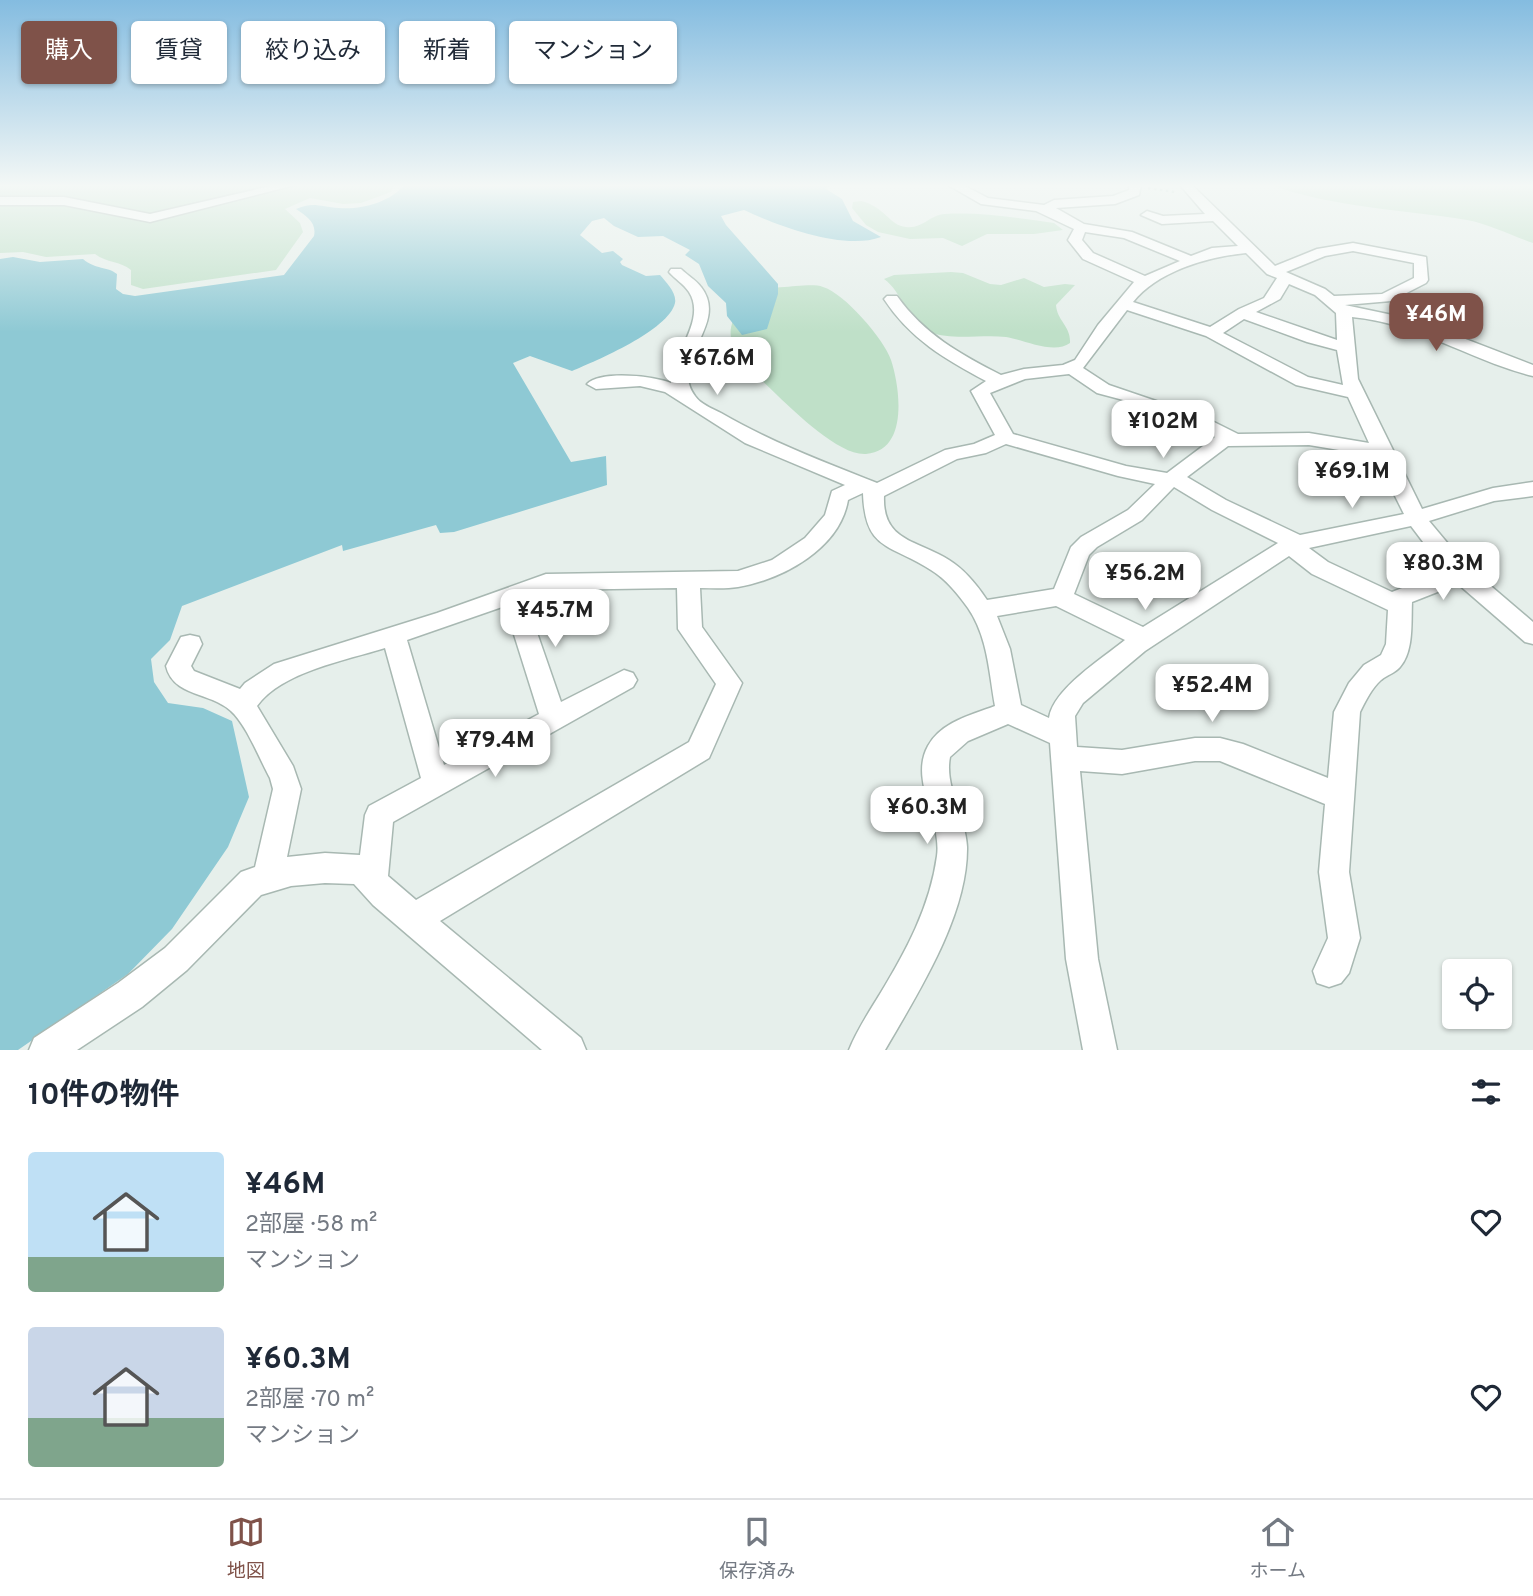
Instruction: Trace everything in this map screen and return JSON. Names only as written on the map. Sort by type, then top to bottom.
[{"type":"street","points":[[1078,234],[1075,240],[1088,256],[1144,281]]},
{"type":"street","points":[[1122,234],[1192,261]]},
{"type":"street","points":[[1233,234],[1279,275],[1339,306],[1410,323],[1533,371]]},
{"type":"street","points":[[1279,275],[1322,252],[1353,247],[1421,260],[1421,280],[1403,287],[1387,298],[1339,306]]},
{"type":"street","points":[[1005,438],[1003,425],[983,402],[980,391],[999,380],[1071,368],[1081,363],[1144,281],[1224,250],[1249,249]]},
{"type":"street","points":[[676,272],[690,281],[701,301],[703,314],[700,329],[678,370],[682,394]]},
{"type":"street","points":[[1212,333],[1275,296],[1279,275]]},
{"type":"street","points":[[892,299],[902,316],[927,340],[999,380]]},
{"type":"street","points":[[1124,304],[1212,333],[1302,381],[1355,393]]},
{"type":"street","points":[[1339,306],[1346,347],[1345,363],[1355,393],[1416,517],[1435,545],[1462,575],[1533,635]]},
{"type":"street","points":[[1243,313],[1313,339],[1346,347]]},
{"type":"street","points":[[1071,368],[1103,390],[1133,397],[1200,422],[1233,439]]},
{"type":"street","points":[[596,384],[646,380],[668,386],[712,417],[752,439],[871,488],[874,493],[871,512],[878,529],[893,542],[942,566],[968,593],[988,620],[1009,712],[1064,746],[1097,762],[1127,761],[1194,748],[1215,748],[1233,752],[1339,796]]},
{"type":"street","points":[[243,705],[254,690],[283,671],[554,581],[738,579],[780,566],[813,544],[835,517],[839,496],[871,488],[952,454],[979,449],[1005,438],[1125,472],[1181,482],[1294,544],[1320,568],[1400,606]]},
{"type":"street","points":[[1059,597],[1068,586],[1079,552],[1089,542],[1135,515],[1169,481],[1224,440],[1309,439],[1385,453]]},
{"type":"street","points":[[1100,1050],[1082,960],[1064,746],[1062,714],[1074,696],[1145,639],[1294,544],[1416,517],[1493,495],[1533,488]]},
{"type":"street","points":[[1329,971],[1337,961],[1344,938],[1334,872],[1347,712],[1358,690],[1373,672],[1391,661],[1398,644],[1400,598],[1436,582],[1462,575]]},
{"type":"street","points":[[414,919],[699,750],[729,683],[690,629],[688,580]]},
{"type":"street","points":[[512,593],[554,719]]},
{"type":"street","points":[[981,610],[1059,597],[1145,639]]},
{"type":"street","points":[[394,635],[436,783]]},
{"type":"street","points":[[190,644],[180,663],[184,679],[194,685],[227,693],[243,705],[283,775],[287,789],[268,878]]},
{"type":"street","points":[[372,881],[379,815],[624,681]]},
{"type":"street","points":[[866,1050],[912,974],[943,895],[953,838],[935,773],[936,757],[943,745],[966,730],[1009,712]]},
{"type":"street","points":[[46,1050],[130,995],[176,958],[253,883],[290,871],[325,868],[361,870],[414,919],[569,1050]]},
{"type":"green space","points":[[0,234],[302,234],[276,270],[143,289],[131,285],[131,270],[95,254],[46,257],[23,252],[0,253]]},
{"type":"green space","points":[[887,234],[987,234],[962,246],[943,238],[910,239]]},
{"type":"green space","points":[[1510,234],[1533,234],[1533,243]]},
{"type":"green space","points":[[963,273],[990,284],[1001,285],[1024,278],[1044,287],[1075,285],[1056,305],[1070,343],[1056,348],[1006,337],[957,337],[930,332],[915,321],[884,279],[894,275]]},
{"type":"green space","points":[[813,285],[832,291],[852,307],[880,341],[891,360],[897,386],[898,416],[889,442],[880,450],[866,454],[855,453],[831,441],[761,380],[744,362],[731,340],[732,322],[736,314],[756,294],[776,288]]},
{"type":"water","points":[[581,234],[602,253],[613,251],[623,259],[620,262],[622,265],[646,276],[660,275],[674,295],[675,303],[660,324],[646,334],[572,371],[530,356],[513,363],[571,462],[606,456],[607,485],[454,532],[440,533],[436,525],[343,551],[342,545],[182,606],[170,640],[151,659],[154,682],[168,703],[203,708],[232,721],[249,797],[228,847],[172,929],[128,974],[18,1050],[0,1050],[0,259],[13,257],[40,262],[83,259],[117,274],[116,289],[123,294],[135,296],[284,275],[314,236]]},
{"type":"water","points":[[631,234],[734,234],[778,284],[778,294],[767,329],[742,335],[727,316],[726,303],[708,286],[699,264],[685,255],[690,250],[663,236],[638,237]]},
{"type":"water","points":[[808,234],[876,234],[881,237],[866,241],[849,241]]}]
